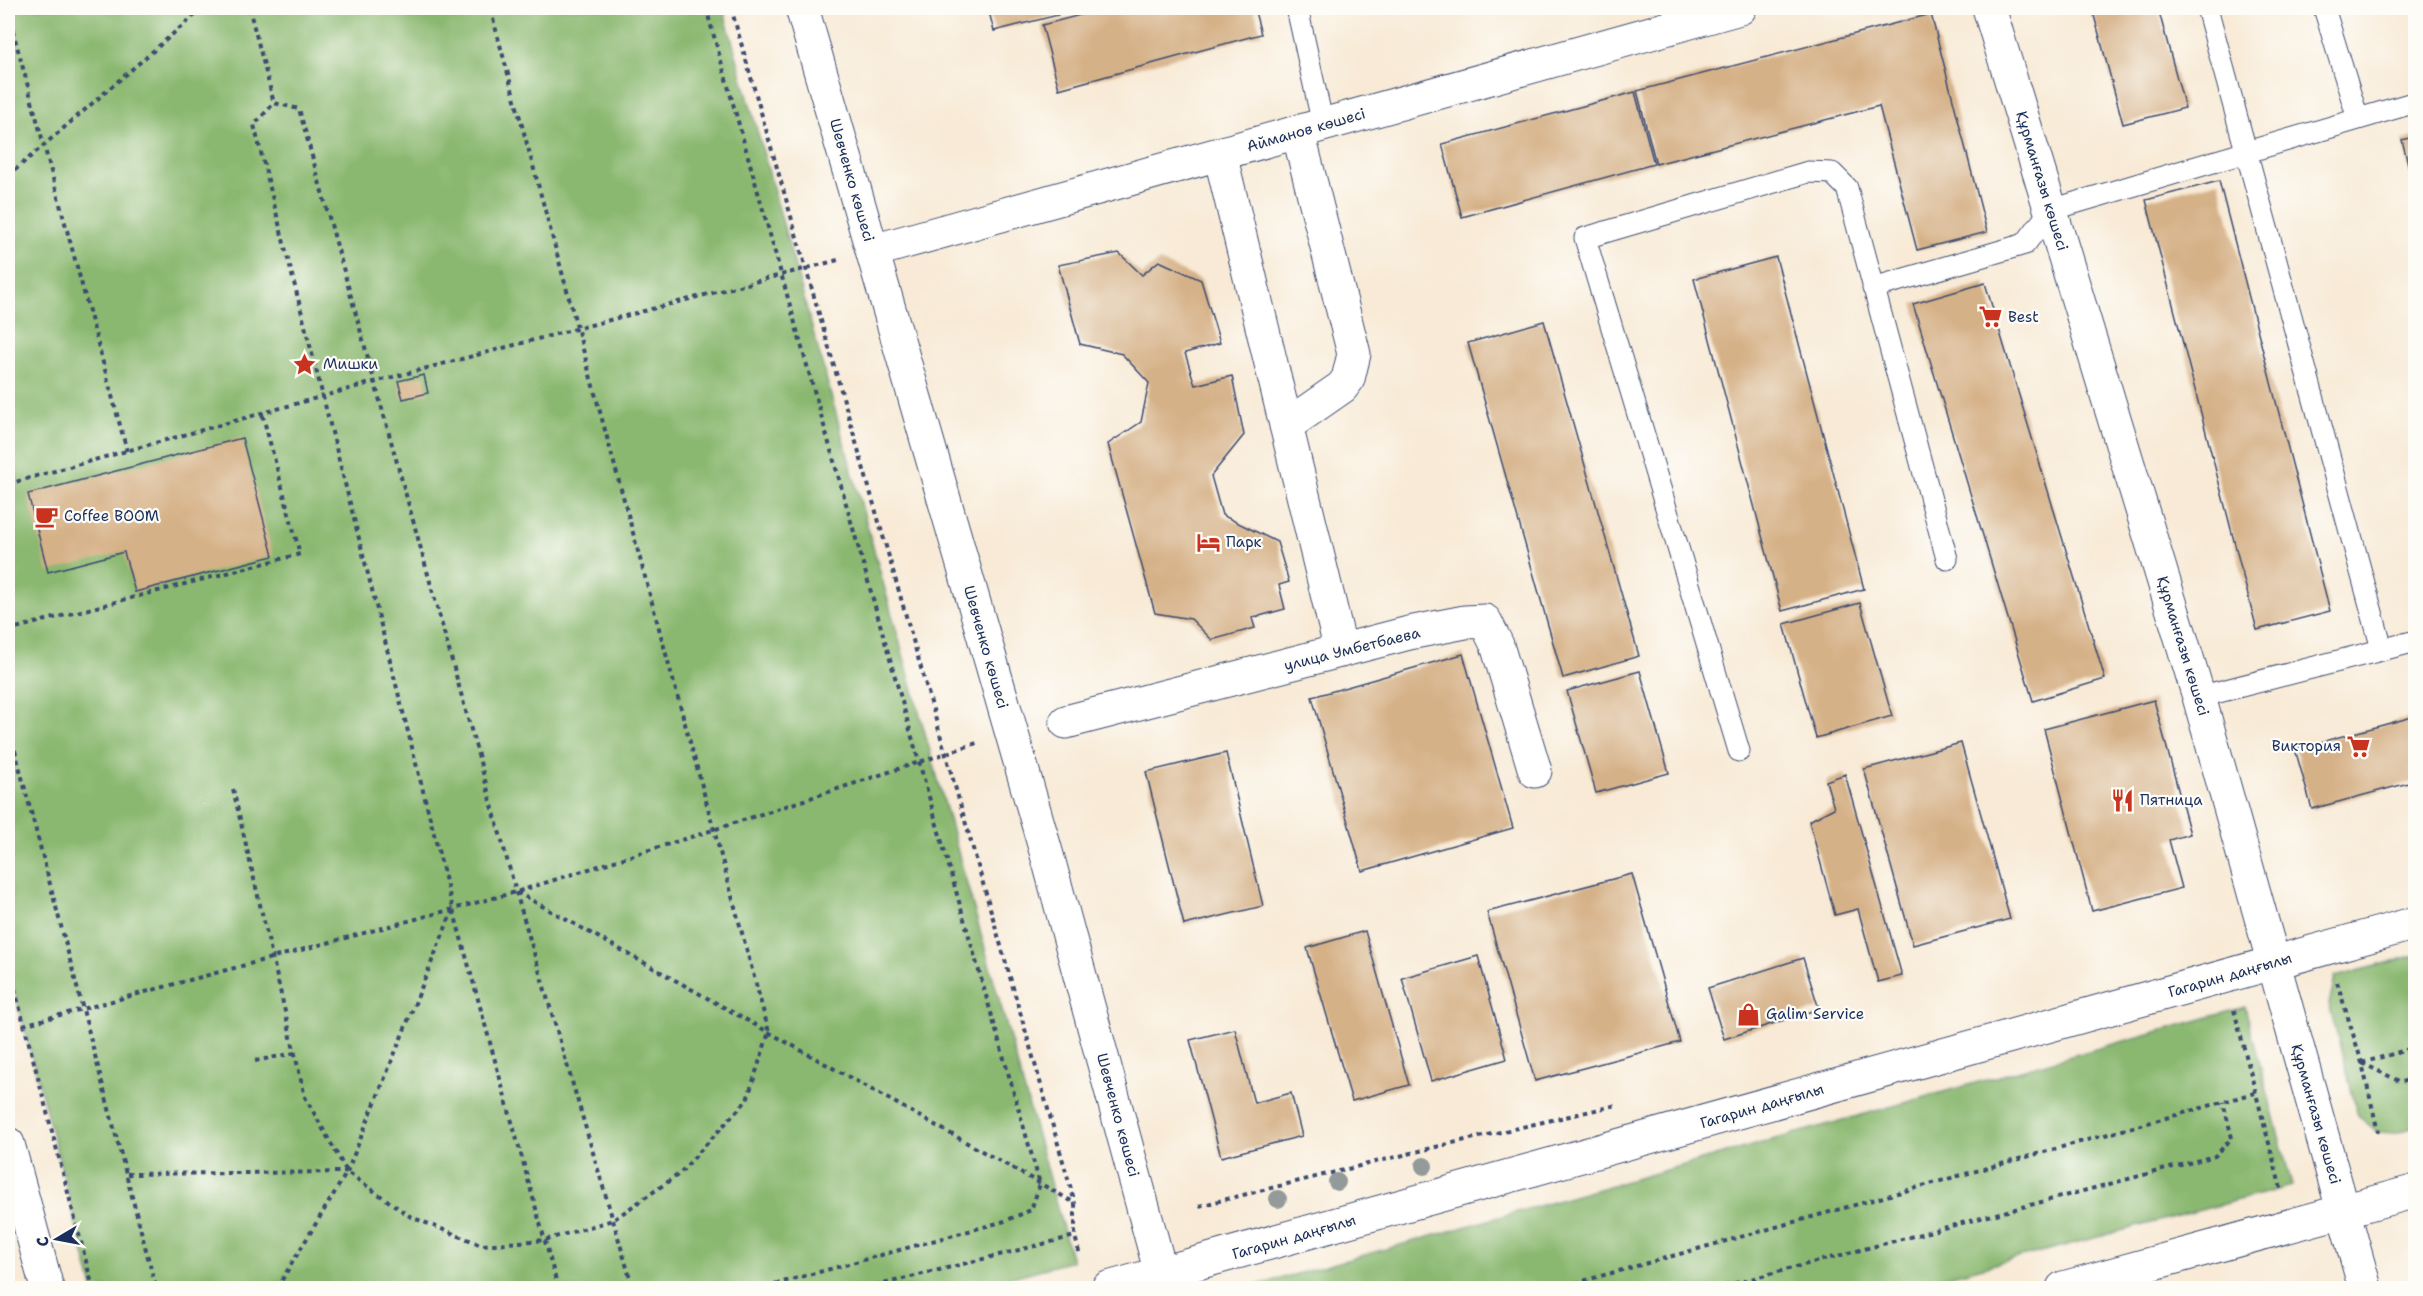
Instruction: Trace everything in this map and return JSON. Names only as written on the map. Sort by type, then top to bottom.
[{"type":"street","name":"Шевченко көшесі","points":[[802,8],[1049,862],[1163,1281]]},
{"type":"street","name":"Айманов көшесі","points":[[873,251],[1740,8]]},
{"type":"street","name":"Құрманғазы көшесі","points":[[1989,8],[2199,697],[2365,1288]]},
{"type":"street","points":[[1286,426],[1342,387],[1348,379],[1354,354],[1310,128]]},
{"type":"street","points":[[1220,154],[1341,651]]},
{"type":"street","name":"улица Умбетбаева","points":[[1066,722],[1341,651],[1465,622],[1485,621],[1497,645],[1535,771]]},
{"type":"street","name":"Гагарин даңғылы","points":[[1108,1288],[1163,1281],[2415,923]]},
{"type":"street","points":[[8,1144],[47,1288]]},
{"type":"street","points":[[2063,1288],[2415,1191]]},
{"type":"lane","points":[[1297,8],[1310,128]]},
{"type":"lane","points":[[2207,8],[2382,649]]},
{"type":"lane","points":[[2324,8],[2358,119]]},
{"type":"lane","points":[[1873,288],[2025,244],[2051,210],[2415,102]]},
{"type":"lane","points":[[1739,752],[1585,238],[1808,172],[1832,173],[1846,188],[1947,559]]},
{"type":"lane","points":[[2199,697],[2415,640]]},
{"type":"path","points":[[8,176],[203,8]]},
{"type":"path","points":[[249,8],[274,102]]},
{"type":"path","points":[[233,789],[305,1097],[347,1172],[411,1217],[482,1245],[545,1240],[613,1220],[679,1174],[747,1100],[769,1032],[490,8]]},
{"type":"path","points":[[706,8],[1040,1184],[1031,1210],[1005,1221],[761,1288]]},
{"type":"path","points":[[732,8],[1075,1203],[1075,1236],[1080,1256]]},
{"type":"path","points":[[8,12],[126,451]]},
{"type":"path","points":[[274,102],[299,109],[516,891],[633,1288]]},
{"type":"path","points":[[274,102],[254,125],[453,909],[558,1288]]},
{"type":"path","points":[[8,484],[322,396],[873,251]]},
{"type":"path","points":[[8,630],[300,554],[262,413]]},
{"type":"path","points":[[8,724],[156,1288]]},
{"type":"path","points":[[23,1025],[516,891],[713,830],[982,741]]},
{"type":"path","points":[[516,891],[1075,1203]]},
{"type":"path","points":[[277,1288],[347,1172],[453,909]]},
{"type":"path","points":[[8,963],[93,1288]]},
{"type":"path","points":[[2335,977],[2362,1063],[2378,1132]]},
{"type":"path","points":[[2234,1010],[2281,1189]]},
{"type":"path","points":[[2362,1063],[2415,1047]]},
{"type":"path","points":[[255,1061],[295,1053]]},
{"type":"path","points":[[2362,1063],[2401,1082],[2415,1078]]},
{"type":"path","points":[[1558,1288],[2255,1093]]},
{"type":"path","points":[[1717,1288],[2215,1156],[2232,1138],[2223,1102]]},
{"type":"path","points":[[1199,1206],[1444,1144],[1622,1104]]},
{"type":"path","points":[[127,1174],[347,1172]]},
{"type":"path","points":[[867,1288],[1075,1236]]},
{"type":"path","points":[[2410,1262],[2415,1258]]},
{"type":"green space","points":[[8,8],[723,8],[1072,1261],[972,1288],[93,1288],[8,967]]},
{"type":"green space","points":[[2415,955],[2415,1127],[2395,1133],[2378,1132],[2358,1116],[2329,1004],[2335,977]]},
{"type":"green space","points":[[2245,1007],[2292,1186],[1903,1288],[1247,1288]]},
{"type":"building","points":[[988,8],[1056,8],[1058,15],[994,31]]},
{"type":"building","points":[[1107,8],[1254,8],[1261,34],[1059,89],[1042,25]]},
{"type":"building","points":[[2092,8],[2158,8],[2185,108],[2123,124]]},
{"type":"building","points":[[1931,14],[1987,232],[1917,250],[1879,106],[1656,164],[1637,91]]},
{"type":"building","points":[[1635,92],[1654,164],[1462,217],[1442,144]]},
{"type":"building","points":[[2416,136],[2416,192],[2415,192],[2402,140]]},
{"type":"building","points":[[2219,181],[2330,611],[2257,630],[2146,200]]},
{"type":"building","points":[[1119,253],[1142,275],[1159,261],[1201,280],[1220,343],[1185,353],[1195,385],[1232,376],[1244,435],[1211,476],[1222,515],[1277,542],[1289,582],[1279,585],[1285,609],[1252,618],[1255,628],[1212,640],[1191,619],[1155,613],[1108,444],[1141,422],[1149,383],[1122,354],[1080,344],[1058,265]]},
{"type":"building","points":[[1776,257],[1864,589],[1782,611],[1694,279]]},
{"type":"building","points":[[1985,283],[2105,679],[2033,701],[1913,304]]},
{"type":"building","points":[[1544,321],[1639,656],[1563,678],[1468,343]]},
{"type":"building","points":[[424,375],[428,393],[403,399],[398,381]]},
{"type":"building","points":[[242,438],[273,556],[135,592],[124,552],[48,572],[28,494]]},
{"type":"building","points":[[1860,603],[1892,716],[1816,738],[1784,624]]},
{"type":"building","points":[[1463,654],[1513,828],[1362,871],[1312,697]]},
{"type":"building","points":[[1640,671],[1669,773],[1596,793],[1567,691]]},
{"type":"building","name":"Пятница","points":[[2154,700],[2190,834],[2169,840],[2182,888],[2092,911],[2044,729]]},
{"type":"building","points":[[2416,716],[2416,781],[2312,809],[2295,749]]},
{"type":"building","points":[[1961,743],[2010,919],[1913,945],[1864,769]]},
{"type":"building","points":[[1226,753],[1263,906],[1184,925],[1146,772]]},
{"type":"building","points":[[1845,774],[1902,976],[1878,982],[1858,909],[1835,915],[1809,821],[1834,808],[1826,781]]},
{"type":"building","points":[[1632,874],[1680,1042],[1535,1081],[1487,912]]},
{"type":"building","points":[[1365,931],[1409,1085],[1352,1101],[1307,948]]},
{"type":"building","points":[[1478,956],[1507,1059],[1431,1081],[1402,978]]},
{"type":"building","points":[[1803,958],[1819,1009],[1724,1039],[1708,988]]},
{"type":"building","points":[[1235,1029],[1254,1103],[1291,1093],[1302,1136],[1221,1157],[1190,1040]]},
{"type":"place","name":"Best","points":[[1990,317]]},
{"type":"place","name":"Мишки","points":[[305,364]]},
{"type":"place","name":"Coffee BOOM","points":[[46,516]]},
{"type":"place","name":"Парк","points":[[1208,542]]},
{"type":"place","name":"Виктория","points":[[2359,746]]},
{"type":"place","name":"Пятница","points":[[2122,800]]},
{"type":"place","name":"Galim Service","points":[[1748,1014]]}]
